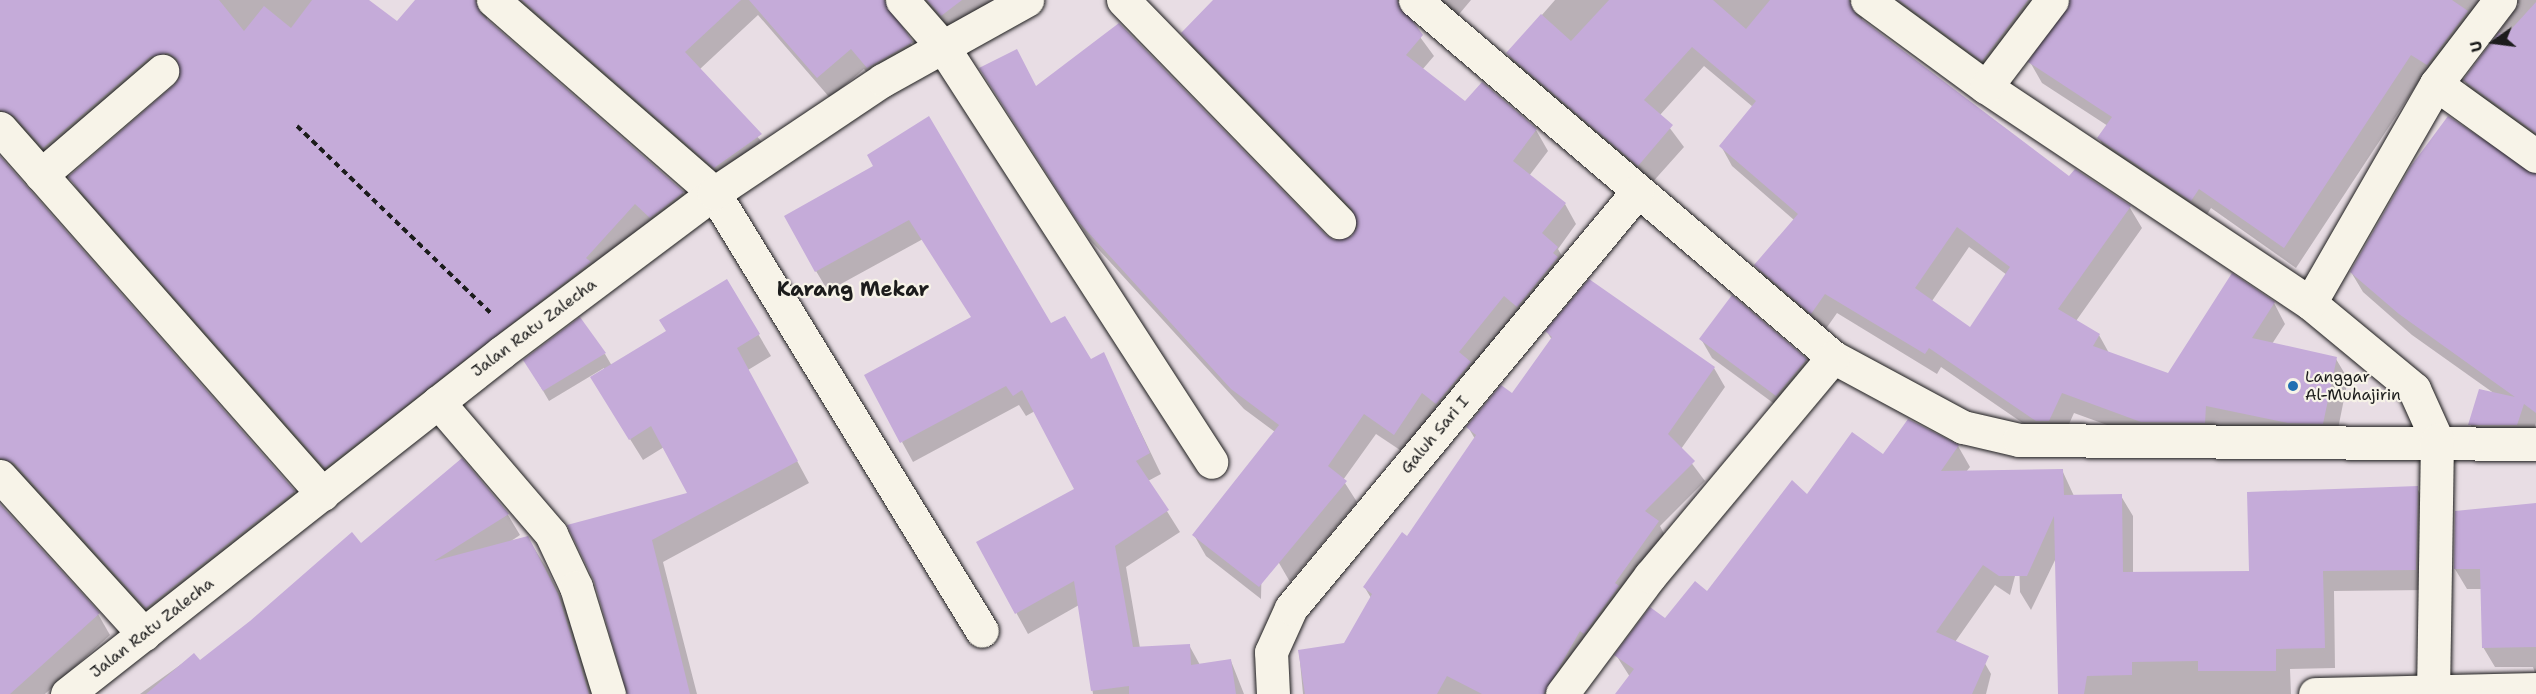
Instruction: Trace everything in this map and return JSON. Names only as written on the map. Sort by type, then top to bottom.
[{"type":"street","points":[[493,0],[714,193],[982,631]]},
{"type":"street","points":[[902,0],[943,47],[1211,462]]},
{"type":"street","name":"Jalan Ratu Zalecha","points":[[67,694],[518,339],[714,193],[943,47],[1027,0]]},
{"type":"street","points":[[1124,0],[1339,222]]},
{"type":"street","points":[[1415,0],[1637,192],[1833,357],[1963,427],[2019,440],[2437,440],[2536,444]]},
{"type":"street","points":[[1867,0],[1986,87],[2310,303],[2401,374],[2424,406],[2437,440],[2433,691]]},
{"type":"street","points":[[1986,87],[2052,0]]},
{"type":"street","points":[[2310,303],[2436,84],[2500,0]]},
{"type":"street","points":[[41,175],[162,71]]},
{"type":"street","points":[[2436,84],[2536,156]]},
{"type":"street","points":[[0,128],[323,494]]},
{"type":"street","name":"Galuh Sari I","points":[[1273,694],[1271,652],[1291,608],[1637,192]]},
{"type":"street","points":[[1562,694],[1650,576],[1833,357]]},
{"type":"street","points":[[438,402],[551,534],[576,586],[609,694]]},
{"type":"street","points":[[0,476],[144,634]]},
{"type":"street","points":[[2315,694],[2536,689]]},
{"type":"path","points":[[297,126],[518,339]]},
{"type":"building","points":[[0,0],[219,0],[244,31],[264,6],[291,28],[312,0],[369,0],[397,21],[415,0],[475,0],[481,14],[684,192],[650,218],[635,204],[586,258],[591,262],[325,468],[68,177],[174,85],[180,77],[177,59],[168,53],[150,57],[43,148],[14,116],[0,110]]},
{"type":"building","points":[[522,0],[741,0],[685,52],[762,134],[714,168]]},
{"type":"building","points":[[749,0],[884,0],[913,42],[867,68],[851,49],[817,78]]},
{"type":"building","points":[[927,0],[962,0],[941,16]]},
{"type":"building","points":[[1213,0],[1397,0],[1423,35],[1406,55],[1465,101],[1482,82],[1537,129],[1513,161],[1566,203],[1542,233],[1558,247],[1553,253],[1558,257],[1517,307],[1504,296],[1459,352],[1471,362],[1436,404],[1422,393],[1394,435],[1364,414],[1328,466],[1347,481],[1259,587],[1192,535],[1279,425],[1231,389],[1076,219],[979,68],[1017,49],[1036,86],[1119,23],[1326,235],[1334,240],[1352,236],[1357,227],[1352,209],[1181,33]]},
{"type":"building","points":[[1609,0],[1713,0],[1746,29],[1770,0],[1849,0],[1856,15],[2069,176],[2075,169],[2131,206],[2058,309],[2100,334],[2093,346],[2168,373],[2232,273],[2275,302],[2252,338],[2337,357],[2323,424],[2288,423],[2206,406],[2205,423],[2141,422],[2062,393],[2049,421],[2036,421],[1929,348],[1925,354],[1825,294],[1811,314],[1754,265],[1798,214],[1719,146],[1756,101],[1692,47],[1644,100],[1673,125],[1638,166],[1506,53],[1541,14],[1571,41]],"holes":[[[1957,227],[2010,267],[1970,327],[1915,288]]]},
{"type":"building","points":[[1899,0],[2028,0],[1982,61]]},
{"type":"building","points":[[2070,0],[2452,0],[2468,11],[2427,65],[2411,55],[2284,248],[2199,189],[2191,201],[2097,138],[2112,117],[2028,62]]},
{"type":"building","points":[[2536,2],[2536,133],[2463,80],[2499,32],[2505,36]]},
{"type":"building","points":[[929,116],[1051,323],[1065,316],[1091,359],[1104,352],[1150,453],[1136,461],[1169,510],[1115,546],[1133,647],[1190,644],[1191,665],[1231,659],[1236,694],[1129,694],[1129,686],[1091,691],[1074,581],[1015,614],[976,542],[1074,489],[1022,390],[1013,396],[1006,386],[900,443],[864,375],[971,317],[909,220],[815,272],[784,216],[873,166],[867,155]]},
{"type":"building","points":[[2448,116],[2536,174],[2536,413],[2524,404],[2517,425],[2468,425],[2479,389],[2515,397],[2399,314],[2350,272],[2411,166]]},
{"type":"building","points":[[0,156],[295,491],[146,608],[14,463],[0,458]]},
{"type":"building","points":[[727,279],[760,334],[737,348],[798,461],[652,540],[690,694],[627,694],[594,581],[567,525],[687,493],[651,426],[629,440],[590,377],[666,331],[659,320]]},
{"type":"building","points":[[1589,279],[1715,367],[1668,434],[1695,461],[1645,511],[1659,521],[1615,583],[1619,586],[1584,634],[1580,631],[1544,694],[1482,694],[1447,676],[1437,694],[1305,694],[1298,650],[1344,643],[1372,594],[1363,587],[1402,532],[1407,536],[1476,435],[1466,427],[1501,385],[1512,393],[1552,337],[1545,331]]},
{"type":"building","points":[[1732,295],[1807,359],[1776,396],[1699,339]]},
{"type":"building","points":[[580,317],[606,353],[543,391],[523,360]]},
{"type":"building","points":[[1908,419],[1959,445],[1941,471],[2063,469],[2064,495],[2122,494],[2123,572],[2249,571],[2247,492],[2418,486],[2416,570],[2323,571],[2325,648],[2276,649],[2276,671],[2198,671],[2198,661],[2132,662],[2132,675],[2087,676],[2084,694],[2058,694],[2054,516],[2027,576],[1999,576],[1983,565],[1936,632],[1989,656],[1972,694],[1615,694],[1634,669],[1614,655],[1650,607],[1665,618],[1695,581],[1707,591],[1792,480],[1807,494],[1852,432],[1883,454]]},
{"type":"building","points":[[462,458],[509,514],[434,561],[528,536],[558,594],[589,694],[146,694],[194,653],[200,660],[250,621],[352,532],[361,543]]},
{"type":"building","points":[[2536,503],[2536,647],[2482,648],[2480,569],[2454,569],[2455,511]]},
{"type":"building","points":[[0,504],[100,613],[10,694],[0,694]]},
{"type":"place","name":"Langgar Al-Muhajirin","points":[[2293,386]]},
{"type":"district","name":"Karang Mekar","points":[[853,289]]}]
